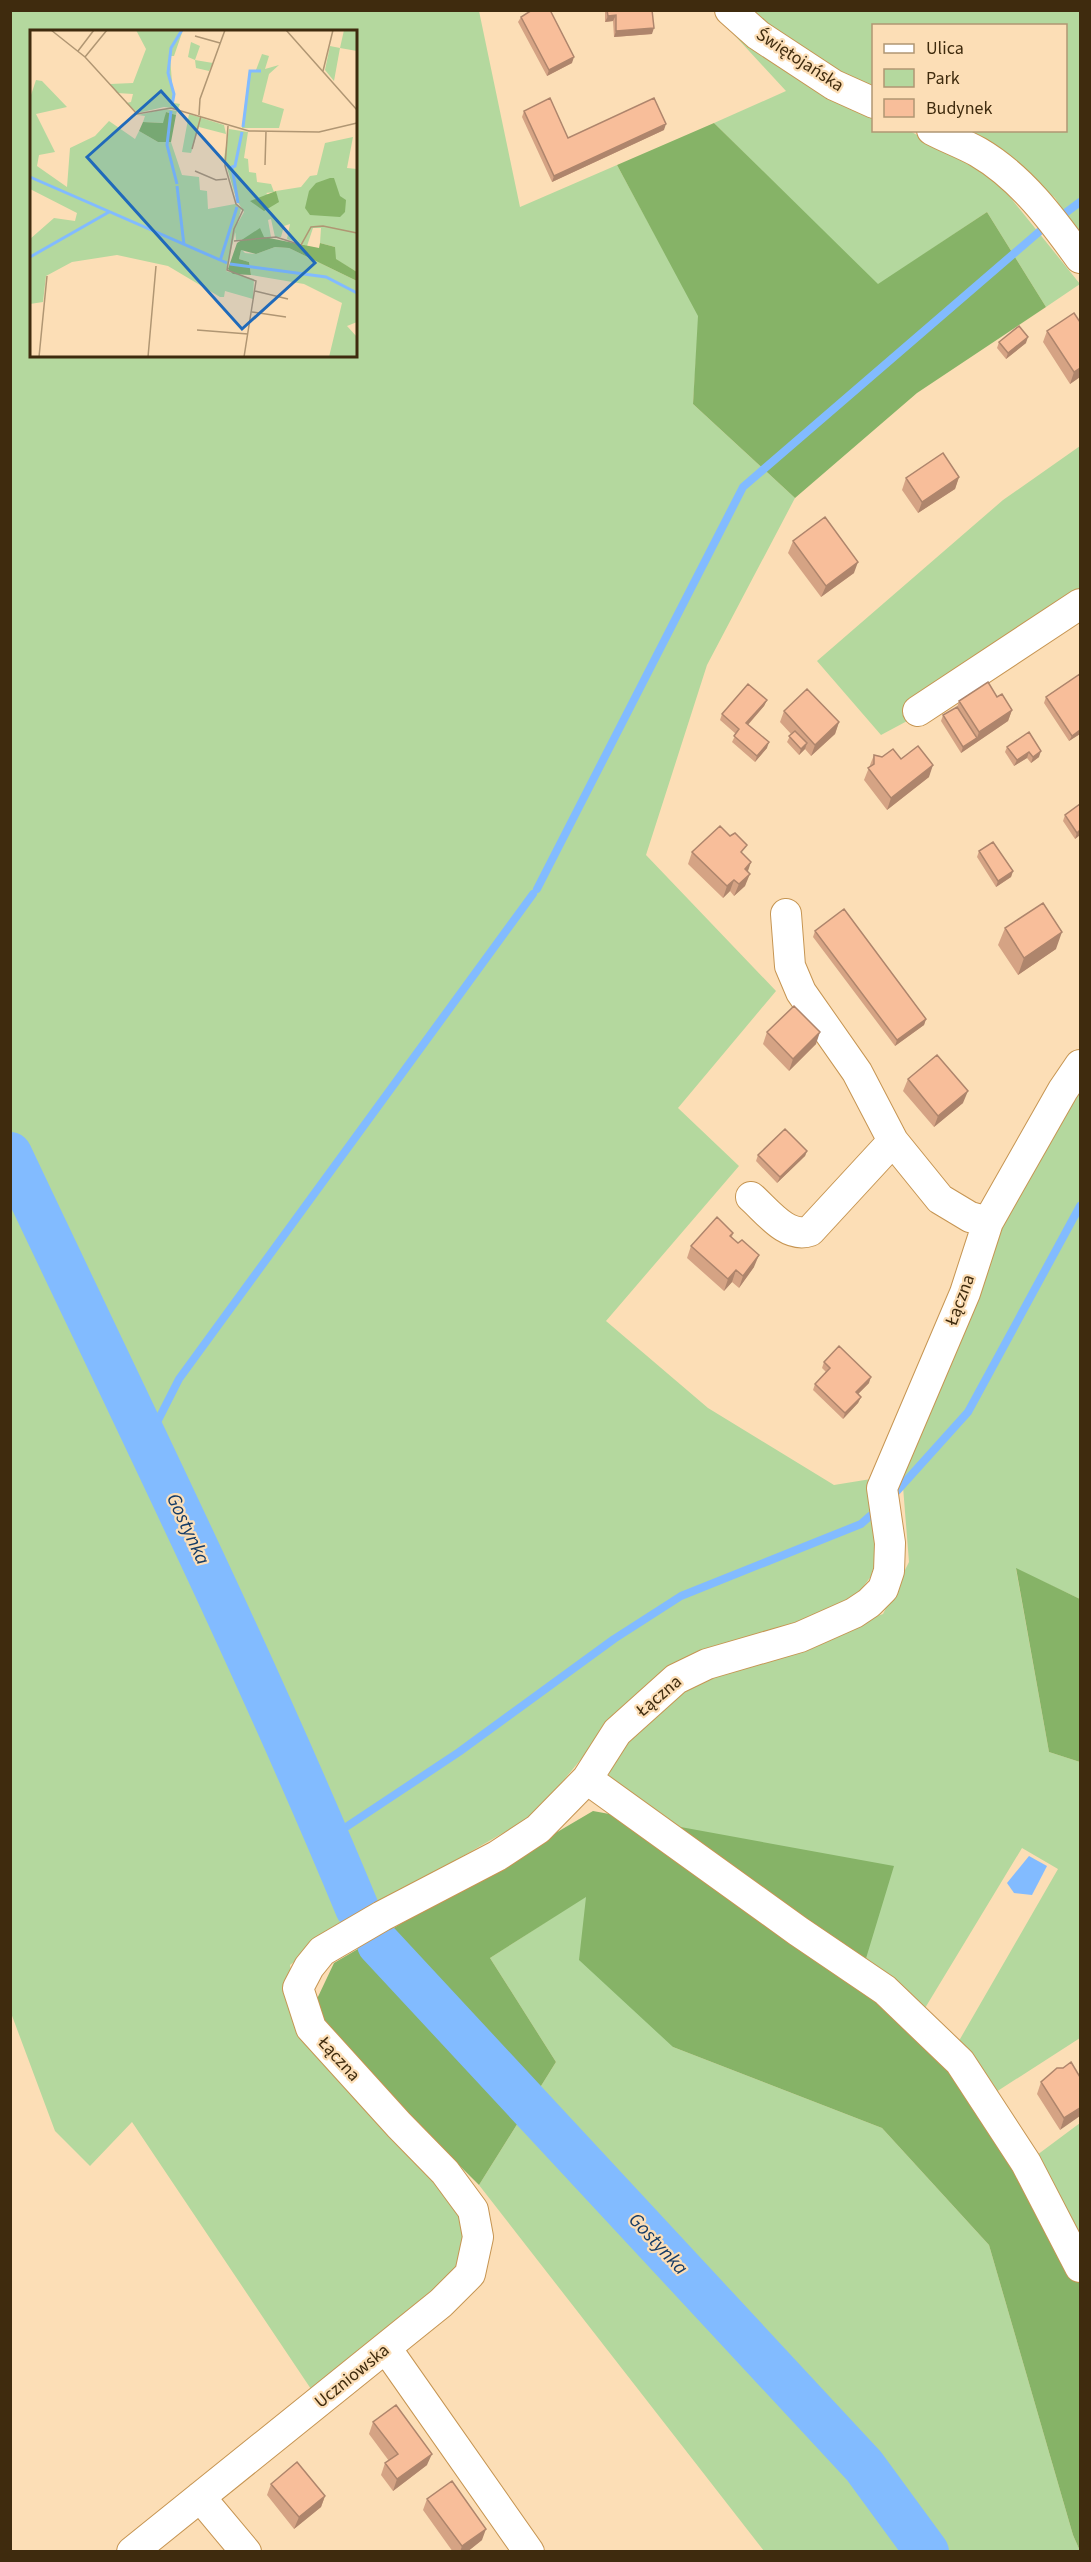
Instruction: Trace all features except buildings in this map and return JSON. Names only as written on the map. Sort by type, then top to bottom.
[{"type":"street","name":"Świętojańska","points":[[730,10],[758,35],[834,86],[872,104]]},
{"type":"street","points":[[936,132],[979,153],[1016,181],[1051,218],[1080,258]]},
{"type":"street","points":[[918,711],[1080,604]]},
{"type":"street","points":[[786,914],[790,966],[801,992],[857,1072],[893,1142],[940,1199],[969,1217],[988,1222]]},
{"type":"street","name":"Łączna","points":[[478,2237],[473,2210],[461,2191],[311,2028],[298,1988],[309,1966],[322,1951],[505,1850],[538,1829],[587,1779],[617,1732],[676,1679],[707,1664],[800,1637],[854,1613],[869,1603],[883,1589],[889,1571],[890,1543],[882,1488],[964,1293],[988,1222],[1080,1065]]},
{"type":"street","points":[[751,1197],[789,1230],[801,1234],[810,1231],[893,1142]]},
{"type":"street","points":[[587,1779],[798,1931],[885,1990],[960,2062],[1026,2163],[1080,2267]]},
{"type":"street","name":"Uczniowska","points":[[132,2552],[441,2303],[470,2274],[478,2237]]},
{"type":"street","points":[[387,2348],[530,2552]]},
{"type":"street","points":[[200,2497],[246,2552]]},
{"type":"green space","points":[[11,11],[479,11],[520,207],[617,165],[699,316],[693,404],[795,498],[707,665],[646,855],[776,991],[678,1108],[739,1166],[606,1321],[708,1408],[834,1485],[871,1479],[878,1567],[854,1599],[600,1736],[536,1814],[341,1926],[290,1965],[296,2014],[457,2200],[470,2245],[459,2276],[313,2392],[132,2122],[90,2166],[55,2131],[11,2013]]},
{"type":"green space","points":[[742,11],[1080,11],[1080,237],[1055,198],[1001,153],[958,132],[1067,132],[1067,24],[872,24],[872,89],[812,59]]},
{"type":"green space","points":[[727,27],[872,109],[872,132],[912,132],[997,181],[1080,284],[1046,307],[987,212],[878,285],[714,123],[786,91]]},
{"type":"green space","points":[[714,123],[878,284],[987,212],[1046,307],[917,393],[795,498],[693,404],[698,316],[617,165]]},
{"type":"green space","points":[[1080,446],[1080,617],[937,705],[881,735],[817,661],[1003,500]]},
{"type":"green space","points":[[1080,1086],[1080,1599],[1016,1569],[1049,1752],[1080,1762],[1080,2038],[996,2092],[956,2046],[1058,1869],[1022,1848],[919,2018],[661,1824],[607,1779],[620,1745],[690,1680],[883,1614],[909,1562],[902,1474],[999,1217]]},
{"type":"green space","points":[[1016,1568],[1080,1599],[1080,1762],[1049,1752]]},
{"type":"green space","points":[[593,1811],[894,1866],[864,1965],[919,2018],[1080,2240],[1080,2551],[1073,2535],[989,2245],[882,2128],[673,2047],[579,1960],[586,1897],[490,1958],[556,2062],[479,2185],[333,2039],[316,2001],[334,1963]]},
{"type":"green space","points":[[586,1896],[673,2047],[882,2128],[989,2245],[1073,2535],[1080,2551],[764,2551],[479,2185],[556,2062],[490,1958]]},
{"type":"green space","points":[[1080,2123],[1080,2240],[1033,2158]]},
{"type":"water","points":[[1029,1856],[1047,1866],[1032,1895],[1014,1893],[1007,1883]]},
{"type":"waterway","points":[[1064,214],[1080,202]]},
{"type":"waterway","points":[[537,889],[743,487],[1040,231]]},
{"type":"waterway","points":[[147,1442],[179,1379],[533,894]]},
{"type":"waterway","name":"Gostynka","points":[[10,1154],[232,1623],[357,1908]]},
{"type":"waterway","points":[[896,1492],[968,1412],[1080,1206]]},
{"type":"waterway","points":[[328,1839],[459,1752],[614,1639],[681,1596],[861,1524],[870,1516]]},
{"type":"waterway","name":"Gostynka","points":[[379,1944],[864,2466],[927,2552]]}]
